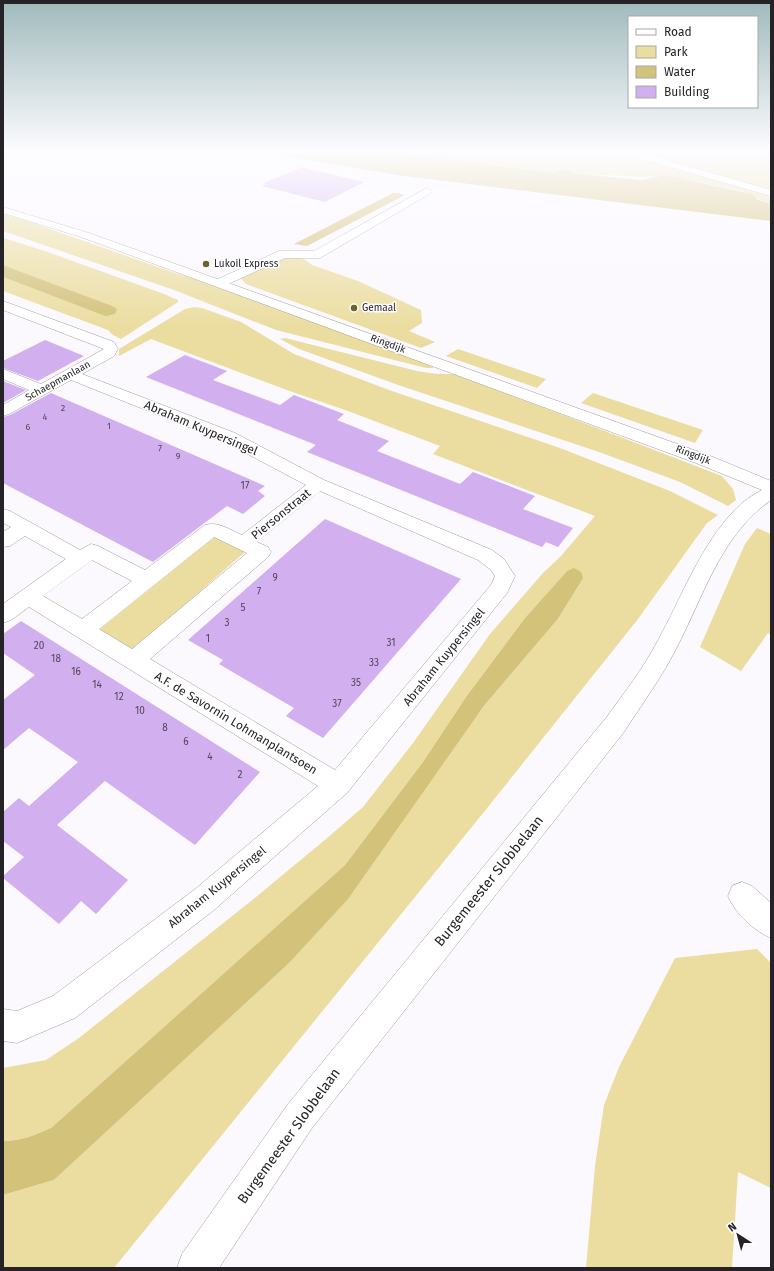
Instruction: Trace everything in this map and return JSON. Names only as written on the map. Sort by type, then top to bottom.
[{"type":"street","points":[[220,282],[283,254],[316,255],[395,209]]},
{"type":"street","name":"Ringdijk","points":[[3,210],[85,235],[220,282],[702,459],[771,487]]},
{"type":"street","name":"Schaepmanlaan","points":[[3,305],[109,345],[111,349],[110,353],[3,411]]},
{"type":"street","points":[[3,373],[42,390]]},
{"type":"street","name":"Abraham Kuypersingel","points":[[3,1025],[17,1028],[64,1007],[204,900],[338,785],[500,588],[505,576],[497,564],[485,555],[318,484],[229,437],[71,375]]},
{"type":"street","name":"Piersonstraat","points":[[243,544],[318,484]]},
{"type":"street","name":"Burgemeester Slobbelaan","points":[[196,1268],[305,1110],[615,725],[646,682],[666,647],[694,591],[705,565],[741,515],[771,492]]},
{"type":"street","points":[[3,515],[81,559]]},
{"type":"street","points":[[3,541],[25,527]]},
{"type":"street","points":[[83,630],[212,529],[260,552],[133,661]]},
{"type":"street","points":[[3,615],[92,551],[147,580]]},
{"type":"street","name":"A.F. de Savornin Lohmanplantsoen","points":[[28,597],[338,785]]},
{"type":"street","points":[[742,896],[771,923]]},
{"type":"green space","points":[[3,214],[181,275],[200,280],[433,366],[433,368],[426,368],[276,330],[174,290],[3,231]]},
{"type":"green space","points":[[3,238],[45,251],[164,294],[178,300],[178,302],[121,339],[113,335],[108,330],[3,291],[3,277],[97,313],[110,305],[3,265]]},
{"type":"green space","points":[[282,256],[302,258],[312,265],[358,281],[421,310],[422,323],[409,331],[435,342],[421,348],[246,284],[241,279],[245,273]]},
{"type":"green space","points":[[194,307],[202,308],[241,322],[294,354],[389,390],[560,448],[670,491],[718,515],[707,523],[638,619],[488,807],[114,1268],[3,1268],[3,1195],[54,1180],[288,964],[483,707],[557,620],[567,571],[525,618],[466,697],[423,762],[345,865],[51,1128],[22,1139],[3,1141],[3,1068],[46,1060],[79,1038],[256,897],[363,807],[413,743],[490,634],[595,516],[433,454],[440,446],[151,339],[119,356],[119,349],[185,309]]},
{"type":"green space","points":[[285,338],[417,371],[437,374],[457,374],[722,476],[733,489],[736,500],[728,506],[680,482],[599,452],[401,386],[299,349],[280,339]]},
{"type":"green space","points":[[458,349],[546,379],[537,388],[446,356]]},
{"type":"green space","points":[[593,393],[703,430],[695,443],[581,403]]},
{"type":"green space","points":[[757,528],[771,534],[771,635],[768,633],[741,671],[700,647],[745,544]]},
{"type":"green space","points":[[214,537],[245,552],[132,651],[97,631]]},
{"type":"green space","points":[[757,949],[771,963],[771,1188],[738,1172],[732,1268],[586,1268],[595,1166],[604,1105],[619,1067],[675,958]]},
{"type":"water","points":[[361,209],[377,209],[307,246],[294,244]]},
{"type":"water","points":[[676,209],[771,209],[771,221]]},
{"type":"water","points":[[3,265],[110,305],[117,309],[115,314],[106,316],[3,277]]},
{"type":"water","points":[[574,568],[581,572],[583,578],[557,620],[483,707],[348,899],[288,964],[54,1180],[3,1195],[3,1141],[22,1139],[51,1128],[345,865],[423,762],[466,697],[525,618],[567,571]]},
{"type":"building","points":[[45,340],[84,356],[38,381],[3,368],[3,361]]},
{"type":"building","points":[[185,355],[227,371],[213,380],[280,405],[294,395],[344,414],[337,420],[389,441],[377,451],[460,484],[473,472],[535,496],[523,509],[573,528],[558,547],[546,542],[542,547],[307,452],[316,445],[146,377]]},
{"type":"building","points":[[3,381],[26,390],[3,403]]},
{"type":"building","points":[[51,393],[265,486],[258,491],[265,496],[243,514],[227,506],[153,562],[3,483],[3,417],[10,415]]},
{"type":"building","points":[[325,519],[461,579],[323,738],[286,716],[294,708],[219,664],[223,660],[188,640]]},
{"type":"building","points":[[21,621],[260,772],[195,845],[105,781],[57,825],[128,880],[96,914],[81,901],[59,924],[3,878],[3,876],[24,857],[3,841],[3,812],[19,798],[29,806],[78,762],[29,728],[3,750],[3,700],[35,675],[3,653],[3,634]]},
{"type":"place","name":"Lukoil Express","points":[[206,264]]},
{"type":"place","name":"Gemaal","points":[[354,308]]}]
